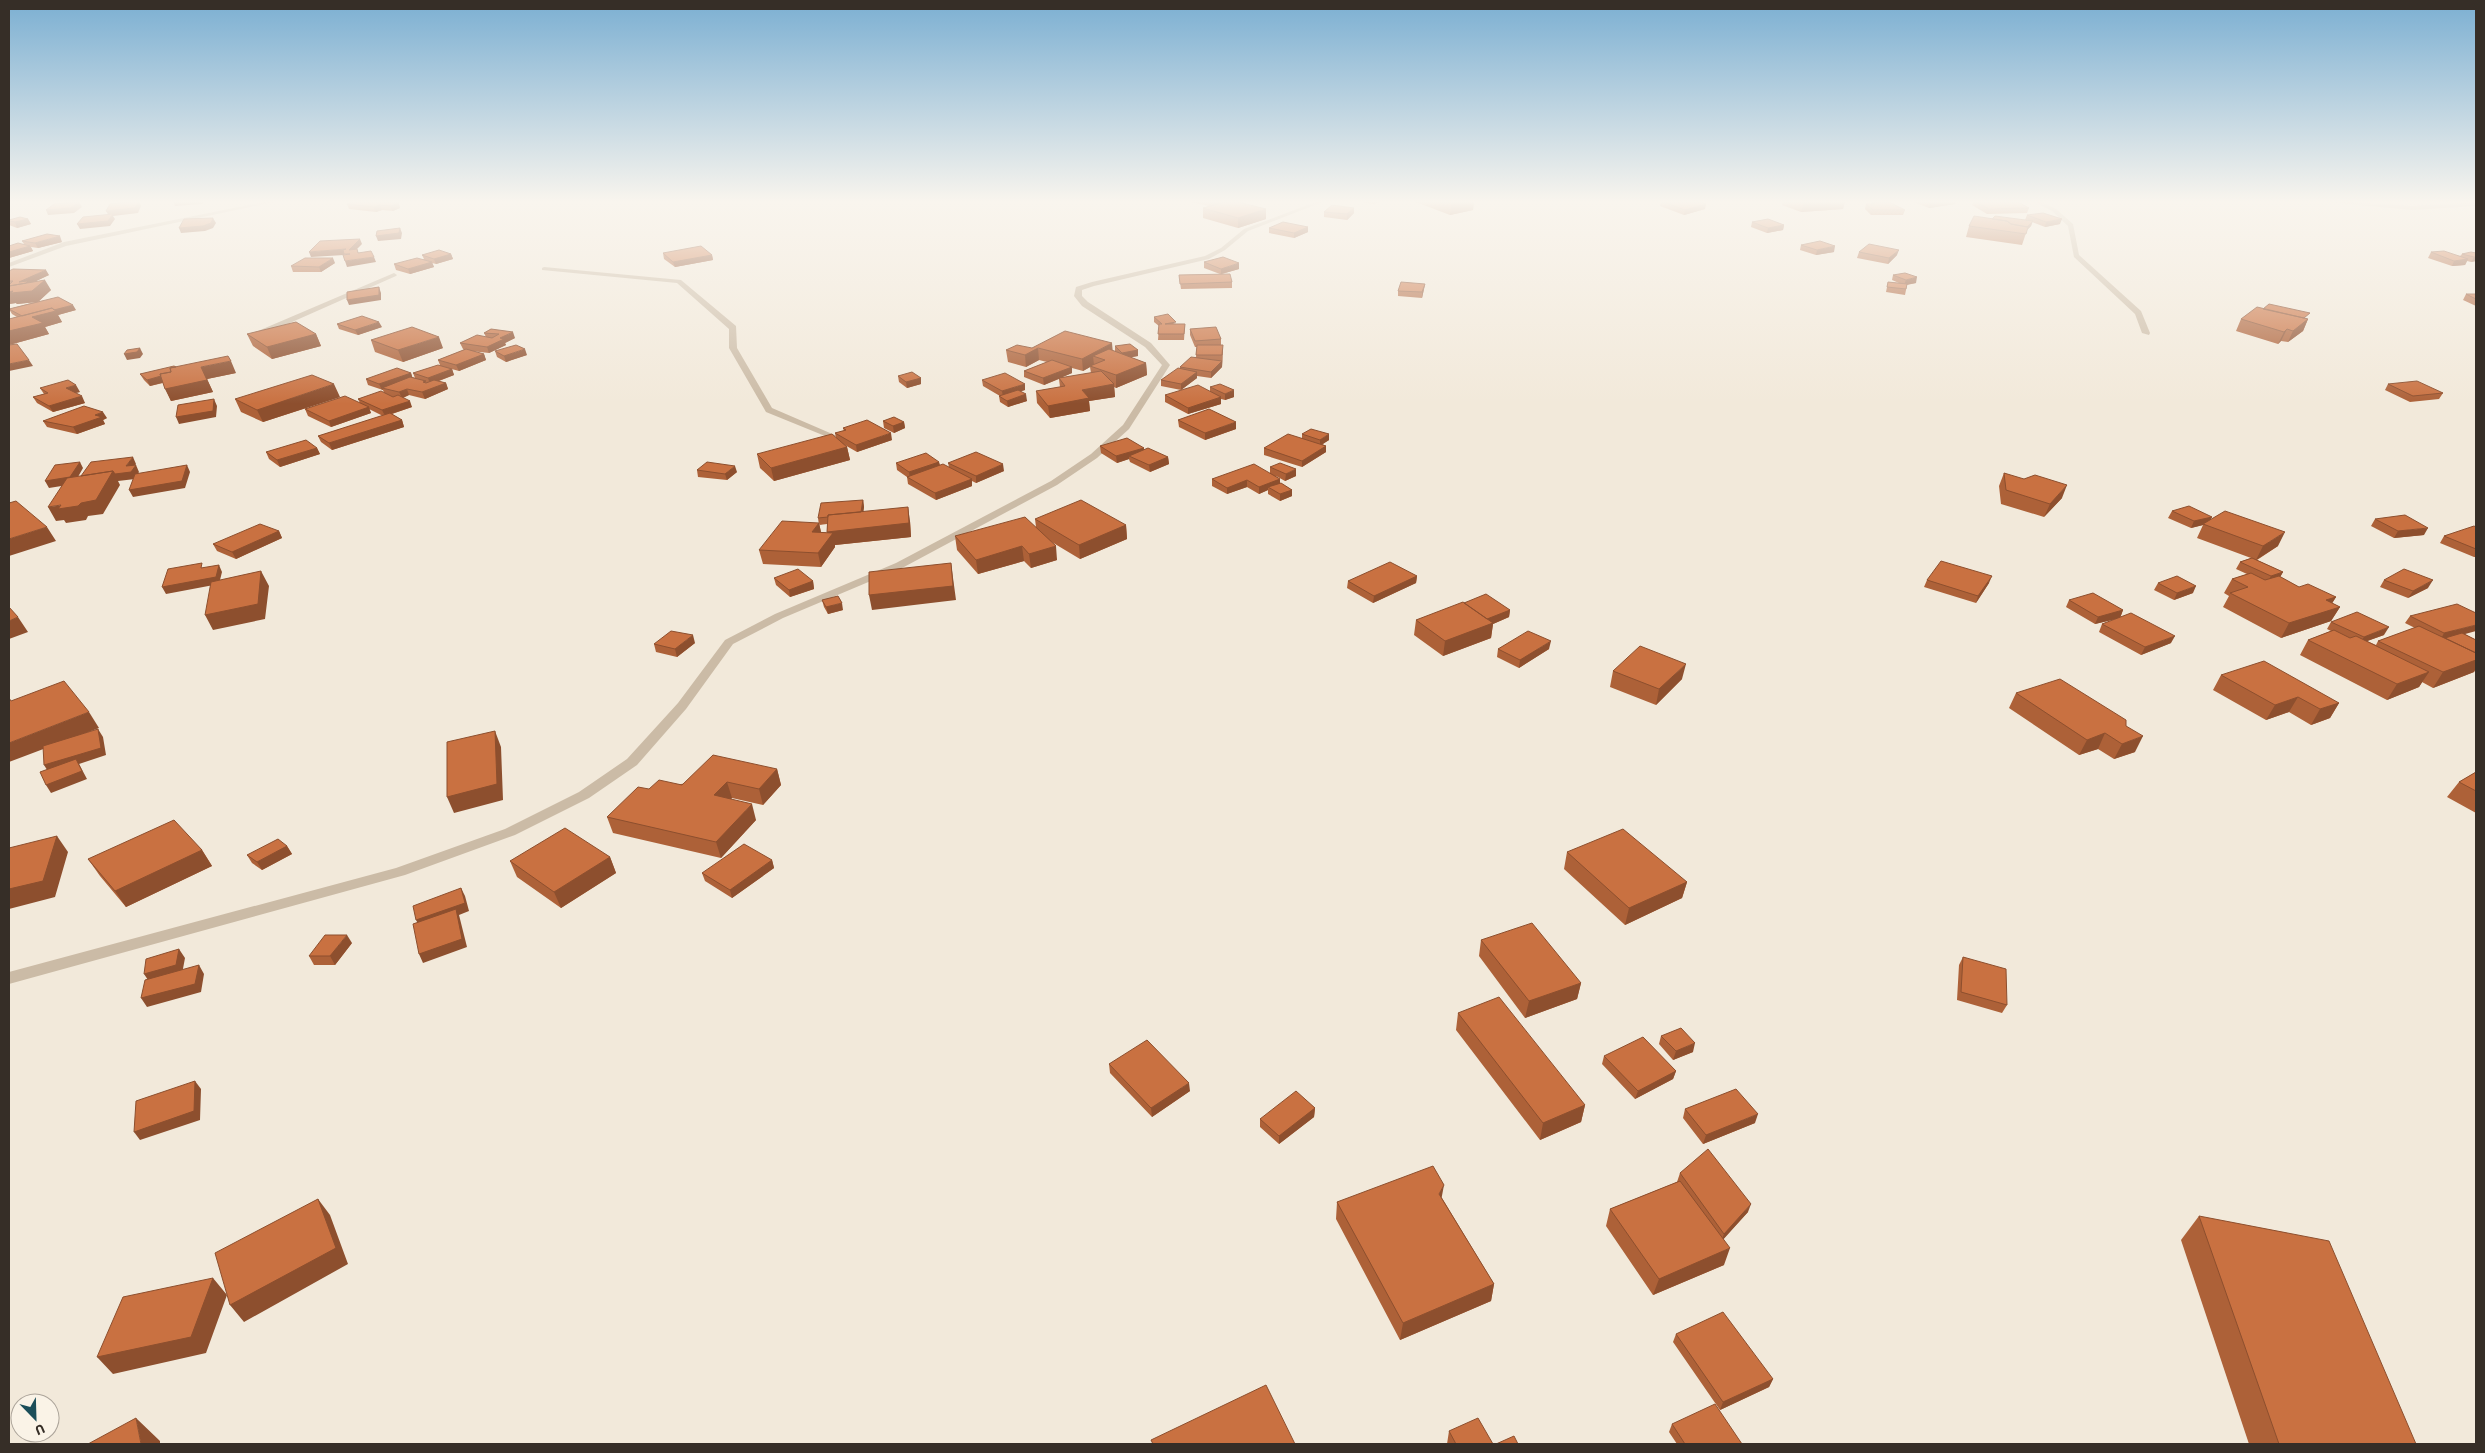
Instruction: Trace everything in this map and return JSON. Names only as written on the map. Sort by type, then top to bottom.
[{"type":"street","points":[[544,269],[679,281],[733,328],[733,348],[769,410],[833,436]]},
{"type":"street","points":[[9,978],[400,872],[510,832],[584,795],[632,762],[682,706],[729,642],[778,616],[900,564],[1054,483],[1094,456],[1126,427],[1166,365],[1148,346],[1085,304],[1078,296],[1079,289],[1092,284],[1160,269]]},
{"type":"street","points":[[2090,269],[2138,314],[2146,333]]},
{"type":"street","points":[[261,340],[260,332],[394,275]]},
{"type":"building","points":[[13,269],[46,270],[19,282],[28,281],[26,283],[9,286],[13,281],[9,281],[9,271]]},
{"type":"building","points":[[1905,273],[1917,277],[1906,280],[1893,275]]},
{"type":"building","points":[[1230,274],[1232,282],[1180,284],[1179,275]]},
{"type":"building","points":[[45,280],[32,291],[9,292],[9,286]]},
{"type":"building","points":[[1401,282],[1425,284],[1422,292],[1398,291]]},
{"type":"building","points":[[1888,282],[1907,284],[1906,289],[1887,287]]},
{"type":"building","points":[[379,287],[379,295],[347,300],[347,292]]},
{"type":"building","points":[[2466,294],[2476,294],[2476,299]]},
{"type":"building","points":[[58,297],[73,305],[22,316],[9,309]]},
{"type":"building","points":[[2269,304],[2310,313],[2304,318],[2263,309]]},
{"type":"building","points":[[2257,307],[2308,319],[2293,331],[2287,329],[2284,332],[2241,319]]},
{"type":"building","points":[[52,308],[56,311],[32,317],[43,323],[9,331],[9,319]]},
{"type":"building","points":[[1168,314],[1176,322],[1165,324],[1185,324],[1184,334],[1158,334],[1159,324],[1162,324],[1154,317]]},
{"type":"building","points":[[362,316],[379,322],[355,330],[337,324]]},
{"type":"building","points":[[296,322],[316,334],[267,347],[247,334]]},
{"type":"building","points":[[412,327],[439,337],[398,350],[371,340]]},
{"type":"building","points":[[1216,327],[1221,339],[1195,341],[1190,329]]},
{"type":"building","points":[[491,329],[513,332],[500,338],[504,339],[487,347],[460,343],[477,335],[492,338],[499,334],[484,333]]},
{"type":"building","points":[[1065,331],[1112,343],[1082,359],[1038,348],[1025,355],[1006,350],[1017,345],[1032,348]]},
{"type":"building","points":[[17,344],[29,360],[9,364],[9,345]]},
{"type":"building","points":[[1130,344],[1138,350],[1122,353],[1115,346]]},
{"type":"building","points":[[516,345],[525,349],[504,356],[495,351]]},
{"type":"building","points":[[1197,345],[1223,345],[1222,355],[1196,355]]},
{"type":"building","points":[[140,348],[137,352],[124,354],[127,350]]},
{"type":"building","points":[[466,349],[484,354],[456,365],[438,360]]},
{"type":"building","points":[[1109,349],[1146,363],[1116,375],[1090,366],[1105,360],[1093,356]]},
{"type":"building","points":[[228,356],[231,361],[201,367],[207,380],[165,389],[160,374],[171,372],[170,368]]},
{"type":"building","points":[[1191,357],[1222,361],[1211,372],[1180,367]]},
{"type":"building","points":[[1052,360],[1072,367],[1043,378],[1024,371]]},
{"type":"building","points":[[438,365],[452,369],[428,378],[413,373]]},
{"type":"building","points":[[174,366],[176,367],[170,368],[171,372],[160,374],[161,376],[147,380],[140,374]]},
{"type":"building","points":[[397,368],[411,373],[379,384],[366,379]]},
{"type":"building","points":[[1178,368],[1197,372],[1181,384],[1161,380]]},
{"type":"building","points":[[1101,371],[1114,384],[1082,390],[1089,398],[1048,406],[1036,391],[1065,386],[1059,378]]},
{"type":"building","points":[[912,372],[921,378],[906,382],[898,376]]},
{"type":"building","points":[[1005,373],[1025,384],[1002,391],[982,380]]},
{"type":"building","points":[[312,375],[334,384],[257,410],[235,399]]},
{"type":"building","points":[[410,377],[426,381],[423,382],[426,383],[434,380],[446,383],[422,392],[407,389],[399,392],[382,388]]},
{"type":"building","points":[[68,380],[76,385],[66,388],[82,396],[49,406],[33,397],[48,393],[40,388]]},
{"type":"building","points":[[2417,381],[2443,393],[2413,396],[2388,384]]},
{"type":"building","points":[[1220,384],[1234,390],[1225,394],[1210,387]]},
{"type":"building","points":[[1198,385],[1221,397],[1188,408],[1165,395]]},
{"type":"building","points":[[1018,390],[1026,394],[1007,401],[999,396]]},
{"type":"building","points":[[381,391],[393,397],[398,395],[410,401],[382,410],[358,399]]},
{"type":"building","points":[[345,396],[369,407],[329,421],[305,409]]},
{"type":"building","points":[[214,399],[213,411],[176,417],[178,405]]},
{"type":"building","points":[[84,406],[103,412],[95,415],[102,417],[73,427],[43,421]]},
{"type":"building","points":[[1209,409],[1236,422],[1205,433],[1178,420]]},
{"type":"building","points":[[390,413],[402,420],[329,443],[318,436]]},
{"type":"building","points":[[894,417],[904,422],[893,426],[883,421]]},
{"type":"building","points":[[867,420],[891,433],[856,445],[835,433],[846,430],[843,428]]},
{"type":"building","points":[[1311,429],[1329,434],[1320,440],[1302,434]]},
{"type":"building","points":[[832,434],[847,447],[771,468],[757,454]]},
{"type":"building","points":[[1288,434],[1326,446],[1302,461],[1264,448]]},
{"type":"building","points":[[1127,438],[1144,448],[1116,456],[1100,446]]},
{"type":"building","points":[[306,440],[317,448],[277,460],[266,452]]},
{"type":"building","points":[[1148,448],[1168,457],[1149,465],[1129,456]]},
{"type":"building","points":[[976,452],[1003,464],[976,476],[948,463]]},
{"type":"building","points":[[926,453],[939,462],[909,472],[896,463]]},
{"type":"building","points":[[133,457],[126,466],[136,465],[131,472],[115,474],[113,471],[81,476],[91,462]]},
{"type":"building","points":[[80,462],[70,477],[45,481],[55,465]]},
{"type":"building","points":[[707,462],[735,466],[725,474],[697,470]]},
{"type":"building","points":[[1280,463],[1296,469],[1286,474],[1270,467]]},
{"type":"building","points":[[943,464],[972,479],[935,493],[907,477]]},
{"type":"building","points":[[1254,464],[1280,479],[1259,487],[1247,480],[1227,488],[1212,479]]},
{"type":"building","points":[[187,465],[182,481],[129,490],[135,474]]},
{"type":"building","points":[[113,471],[96,500],[81,503],[78,506],[58,509],[61,505],[48,507],[67,478]]},
{"type":"building","points":[[2004,473],[2024,479],[2035,475],[2067,485],[2050,504],[2006,490]]},
{"type":"building","points":[[1281,483],[1292,490],[1280,494],[1268,487]]},
{"type":"building","points":[[863,500],[861,512],[828,515],[828,517],[818,518],[821,503]]},
{"type":"building","points":[[1081,500],[1126,525],[1079,545],[1035,519]]},
{"type":"building","points":[[16,501],[47,527],[9,539],[9,503]]},
{"type":"building","points":[[2189,506],[2212,517],[2194,521],[2172,511]]},
{"type":"building","points":[[908,507],[909,523],[827,532],[828,515]]},
{"type":"building","points":[[2225,511],[2285,532],[2263,546],[2203,524]]},
{"type":"building","points":[[2405,515],[2428,528],[2398,531],[2375,519]]},
{"type":"building","points":[[1025,517],[1056,546],[1029,554],[1022,546],[976,560],[955,536]]},
{"type":"building","points":[[782,521],[819,523],[812,532],[833,533],[818,553],[759,550]]},
{"type":"building","points":[[260,524],[279,531],[232,552],[213,544]]},
{"type":"building","points":[[2474,526],[2476,527],[2476,549],[2444,536]]},
{"type":"building","points":[[2252,558],[2283,572],[2271,576],[2240,562]]},
{"type":"building","points":[[1941,561],[1992,576],[1978,596],[1927,580]]},
{"type":"building","points":[[1390,562],[1417,576],[1374,596],[1348,581]]},
{"type":"building","points":[[202,563],[201,568],[219,565],[216,577],[162,587],[168,569]]},
{"type":"building","points":[[951,563],[953,586],[869,595],[869,572]]},
{"type":"building","points":[[798,569],[813,581],[789,590],[774,578]]},
{"type":"building","points":[[2404,569],[2433,580],[2413,591],[2384,580]]},
{"type":"building","points":[[261,571],[258,604],[205,615],[211,582]]},
{"type":"building","points":[[2251,573],[2265,580],[2279,576],[2299,587],[2308,584],[2336,597],[2326,600],[2340,607],[2289,623],[2230,593],[2248,587],[2232,579]]},
{"type":"building","points":[[2177,576],[2196,586],[2177,593],[2158,583]]},
{"type":"building","points":[[2093,593],[2123,610],[2098,617],[2069,600]]},
{"type":"building","points":[[1486,594],[1510,610],[1487,619],[1464,603]]},
{"type":"building","points":[[838,596],[842,603],[826,607],[822,600]]},
{"type":"building","points":[[1463,602],[1493,623],[1445,641],[1416,620]]},
{"type":"building","points":[[2457,604],[2476,613],[2476,625],[2444,633],[2410,616]]},
{"type":"building","points":[[9,607],[18,617],[9,621]]},
{"type":"building","points":[[2357,612],[2389,627],[2364,637],[2331,622]]},
{"type":"building","points":[[2131,613],[2175,636],[2145,647],[2102,624]]},
{"type":"building","points":[[2419,626],[2476,653],[2476,660],[2443,672],[2378,641]]},
{"type":"building","points":[[2334,630],[2350,638],[2356,636],[2429,672],[2397,684],[2308,640]]},
{"type":"building","points":[[671,631],[693,635],[675,649],[654,644]]},
{"type":"building","points":[[1528,631],[1551,641],[1520,660],[1498,649]]},
{"type":"building","points":[[2462,633],[2476,640],[2476,653],[2445,638]]},
{"type":"building","points":[[1640,646],[1686,664],[1659,689],[1613,671]]},
{"type":"building","points":[[2264,661],[2339,703],[2320,709],[2298,697],[2275,705],[2221,675]]},
{"type":"building","points":[[2060,679],[2126,720],[2126,726],[2143,736],[2122,744],[2105,733],[2087,740],[2016,693]]},
{"type":"building","points":[[64,681],[89,712],[9,743],[9,698],[11,701]]},
{"type":"building","points":[[98,729],[101,748],[44,765],[43,746]]},
{"type":"building","points":[[495,731],[497,784],[447,797],[447,742]]},
{"type":"building","points":[[713,755],[777,769],[759,789],[727,782],[714,795],[752,804],[716,842],[607,817],[638,787],[649,789],[659,780],[682,785]]},
{"type":"building","points":[[76,759],[82,771],[46,785],[40,772]]},
{"type":"building","points":[[2476,772],[2476,791],[2459,782]]},
{"type":"building","points":[[174,820],[202,850],[115,891],[88,859]]},
{"type":"building","points":[[565,828],[610,857],[554,892],[510,861]]},
{"type":"building","points":[[1623,829],[1687,882],[1629,908],[1567,852]]},
{"type":"building","points":[[57,836],[43,881],[9,889],[9,848]]},
{"type":"building","points":[[278,839],[287,846],[257,862],[247,855]]},
{"type":"building","points":[[744,844],[772,860],[730,890],[702,873]]},
{"type":"building","points":[[461,888],[465,903],[416,920],[413,906]]},
{"type":"building","points":[[456,909],[462,939],[419,954],[413,924]]},
{"type":"building","points":[[1532,923],[1581,983],[1529,1001],[1481,940]]},
{"type":"building","points":[[325,935],[347,935],[330,956],[309,956]]},
{"type":"building","points":[[179,949],[176,965],[144,974],[146,959]]},
{"type":"building","points":[[1963,957],[2006,969],[2007,1005],[1961,992]]},
{"type":"building","points":[[199,965],[195,984],[141,998],[145,980]]},
{"type":"building","points":[[1499,997],[1585,1105],[1543,1123],[1458,1013]]},
{"type":"building","points":[[1681,1028],[1695,1043],[1676,1051],[1661,1036]]},
{"type":"building","points":[[1643,1037],[1676,1071],[1638,1091],[1604,1056]]},
{"type":"building","points":[[1147,1040],[1189,1083],[1151,1108],[1109,1064]]},
{"type":"building","points":[[195,1081],[194,1111],[134,1132],[136,1101]]},
{"type":"building","points":[[1736,1089],[1758,1114],[1706,1135],[1685,1109]]},
{"type":"building","points":[[1296,1091],[1315,1108],[1279,1136],[1260,1119]]},
{"type":"building","points":[[1708,1149],[1751,1204],[1724,1234],[1680,1173]]},
{"type":"building","points":[[1433,1166],[1444,1185],[1439,1194],[1494,1284],[1403,1323],[1337,1202]]},
{"type":"building","points":[[1680,1181],[1730,1248],[1659,1279],[1610,1209]]},
{"type":"building","points":[[318,1199],[336,1248],[230,1305],[215,1253]]},
{"type":"building","points":[[2199,1216],[2329,1241],[2416,1444],[2279,1444]]},
{"type":"building","points":[[213,1278],[191,1337],[97,1357],[123,1297]]},
{"type":"building","points":[[1723,1312],[1773,1379],[1723,1402],[1676,1334]]},
{"type":"building","points":[[1266,1385],[1295,1444],[1153,1444],[1151,1440]]},
{"type":"building","points":[[1715,1404],[1742,1444],[1685,1444],[1672,1424]]},
{"type":"building","points":[[136,1418],[141,1444],[88,1444]]},
{"type":"building","points":[[1478,1418],[1493,1444],[1456,1444],[1449,1431]]},
{"type":"building","points":[[1514,1436],[1518,1444],[1496,1444]]}]
